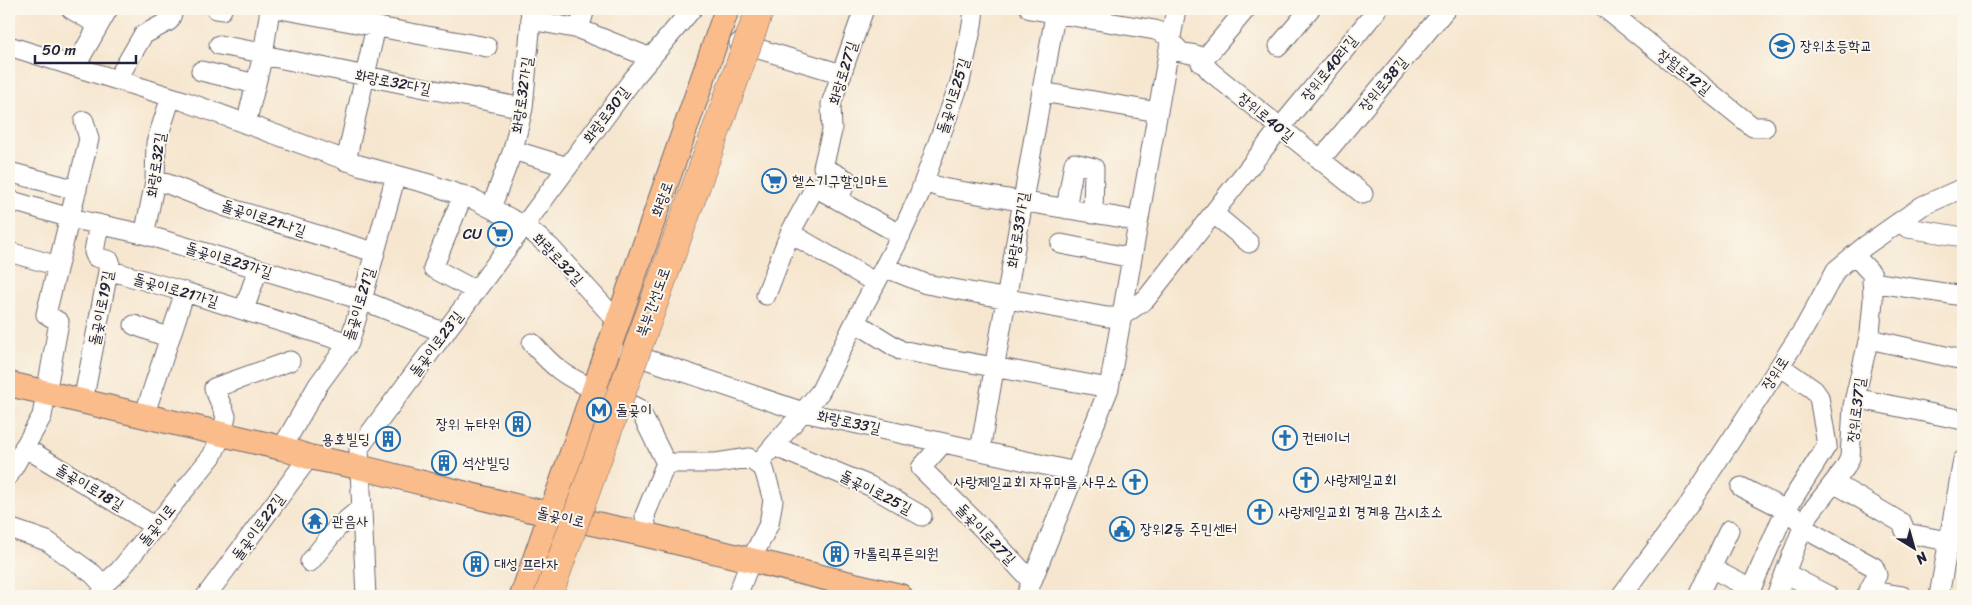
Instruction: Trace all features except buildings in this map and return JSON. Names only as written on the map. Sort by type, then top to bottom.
[{"type":"highway","name":"북부간선도로","points":[[533,596],[742,9]]},
{"type":"highway","name":"북부간선도로","points":[[548,596],[760,9]]},
{"type":"main road","name":"화랑로","points":[[522,596],[560,517],[604,392],[618,322],[727,9]]},
{"type":"main road","name":"화랑로","points":[[604,392],[628,353],[752,9]]},
{"type":"main road","name":"돌곶이로","points":[[9,384],[282,448],[309,457],[359,467],[560,517],[647,535],[900,596]]},
{"type":"main road","name":"화랑로","points":[[543,596],[560,517]]},
{"type":"street","points":[[71,9],[103,17],[75,67]]},
{"type":"street","points":[[117,80],[143,35],[169,21],[174,9]]},
{"type":"street","points":[[246,124],[263,55],[270,9]]},
{"type":"street","points":[[280,9],[487,47]]},
{"type":"street","points":[[579,29],[586,9]]},
{"type":"street","name":"화랑로30길","points":[[525,226],[633,79],[692,9]]},
{"type":"street","name":"화랑로27길","points":[[838,200],[847,180],[824,167],[832,131],[831,104],[864,9]]},
{"type":"street","name":"돌곶이로25길","points":[[758,464],[820,392],[900,235],[924,182],[960,82],[974,9]]},
{"type":"street","points":[[1030,9],[1055,11],[1155,30],[1170,39]]},
{"type":"street","name":"돌곶이로27길","points":[[1029,589],[1109,388],[1176,9]]},
{"type":"street","points":[[1201,63],[1246,9]]},
{"type":"street","points":[[1279,46],[1310,9]]},
{"type":"street","name":"장위로40라길","points":[[1122,316],[1146,299],[1280,128],[1378,9]]},
{"type":"street","name":"장위로38길","points":[[1320,160],[1446,9]]},
{"type":"street","name":"장월로12길","points":[[1606,9],[1753,127],[1765,126]]},
{"type":"street","name":"화랑로33가길","points":[[980,451],[1055,11]]},
{"type":"street","points":[[530,14],[579,29],[651,58]]},
{"type":"street","name":"화랑로32가길","points":[[491,208],[513,150],[523,108],[530,14]]},
{"type":"street","points":[[346,160],[376,26]]},
{"type":"street","name":"장위로40길","points":[[1170,39],[1181,52],[1196,55],[1201,63],[1363,194]]},
{"type":"street","points":[[740,43],[842,74]]},
{"type":"street","name":"화랑로32다길","points":[[218,44],[263,55],[523,108]]},
{"type":"street","name":"화랑로32길","points":[[9,46],[171,97],[346,160],[463,195],[525,226],[550,247],[618,322]]},
{"type":"street","points":[[200,71],[256,84]]},
{"type":"street","points":[[1042,92],[1158,112]]},
{"type":"street","name":"화랑로32길","points":[[143,234],[155,181],[156,143],[171,97]]},
{"type":"street","points":[[9,475],[42,416],[59,322],[46,314],[89,139],[84,121]]},
{"type":"street","points":[[513,150],[568,167]]},
{"type":"street","points":[[1066,209],[1074,163],[1094,168],[1093,214]]},
{"type":"street","points":[[9,172],[77,190]]},
{"type":"street","name":"돌곶이로21길","points":[[282,448],[318,386],[349,342],[396,175]]},
{"type":"street","name":"돌곶이로21나길","points":[[155,181],[168,184],[226,207],[374,252]]},
{"type":"street","points":[[924,182],[942,188],[1123,218],[1138,223]]},
{"type":"street","points":[[766,295],[790,233],[815,188],[900,235]]},
{"type":"street","name":"장위로","points":[[1621,596],[1688,506],[1805,327],[1836,270],[1922,206],[1963,188]]},
{"type":"street","points":[[463,195],[433,268],[476,291]]},
{"type":"street","name":"돌곶이로23가길","points":[[9,200],[70,218],[143,234],[362,300],[445,332]]},
{"type":"street","points":[[1213,213],[1249,243]]},
{"type":"street","points":[[1899,222],[1908,228],[1963,237]]},
{"type":"street","name":"돌곶이로19길","points":[[83,402],[110,261],[96,257],[94,252],[99,224]]},
{"type":"street","name":"돌곶이로23길","points":[[366,596],[359,448],[525,226]]},
{"type":"street","points":[[790,233],[880,275],[1007,300],[1108,317],[1122,316]]},
{"type":"street","points":[[1062,244],[1132,258]]},
{"type":"street","points":[[9,252],[58,266]]},
{"type":"street","name":"장위로37길","points":[[1776,596],[1807,517],[1845,468],[1850,458],[1855,398],[1868,339],[1873,300],[1872,274],[1854,255]]},
{"type":"street","points":[[244,310],[258,269]]},
{"type":"street","name":"돌곶이로21가길","points":[[108,270],[349,342]]},
{"type":"street","points":[[1872,282],[1963,296]]},
{"type":"street","points":[[144,416],[185,292]]},
{"type":"street","points":[[854,322],[900,350],[1109,388]]},
{"type":"street","points":[[134,325],[170,338]]},
{"type":"street","points":[[1868,339],[1963,360]]},
{"type":"street","points":[[532,343],[551,364],[573,379],[639,409],[666,463],[645,515],[647,535]]},
{"type":"street","name":"화랑로33길","points":[[628,353],[803,412],[1076,472]]},
{"type":"street","name":"돌곶이로","points":[[102,591],[212,456],[222,434],[226,416],[214,388],[290,361]]},
{"type":"street","points":[[1711,568],[1751,589],[1785,511],[1827,445],[1819,397],[1814,390],[1780,366]]},
{"type":"street","points":[[1855,398],[1963,420]]},
{"type":"street","name":"돌곶이로25길","points":[[776,443],[783,450],[870,486],[922,516]]},
{"type":"street","name":"돌곶이로27길","points":[[943,443],[921,468],[990,536],[1029,589]]},
{"type":"street","name":"돌곶이로18길","points":[[24,447],[156,527]]},
{"type":"street","name":"돌곶이로22길","points":[[206,596],[309,457]]},
{"type":"street","points":[[666,463],[716,463],[749,458],[764,469],[773,500],[769,524],[751,560],[737,596]]},
{"type":"street","points":[[1939,596],[1956,543],[1963,460]]},
{"type":"street","points":[[1834,483],[1902,523],[1906,533],[1956,543]]},
{"type":"street","points":[[1741,487],[1785,511],[1804,525],[1807,530],[1874,567],[1878,574],[1868,594],[1902,596]]},
{"type":"street","points":[[310,562],[337,528],[361,508]]},
{"type":"street","points":[[9,528],[47,541],[93,574],[102,591]]},
{"type":"street","points":[[1698,596],[1729,530]]},
{"type":"street","points":[[1785,573],[1829,596]]},
{"type":"place","name":"장위초등학교","points":[[1782,46]]},
{"type":"place","name":"헬스기구할인마트","points":[[774,181]]},
{"type":"place","name":"CU","points":[[500,234]]},
{"type":"place","name":"돌곶이","points":[[599,410]]},
{"type":"place","name":"장위 뉴타워","points":[[518,424]]},
{"type":"place","name":"컨테이너","points":[[1285,438]]},
{"type":"place","name":"용호빌딩","points":[[388,439]]},
{"type":"place","name":"석산빌딩","points":[[444,463]]},
{"type":"place","name":"사랑제일교회","points":[[1306,480]]},
{"type":"place","name":"사랑제일교회 자유마을 사무소","points":[[1135,482]]},
{"type":"place","name":"사랑제일교회 경계용 감시초소","points":[[1260,512]]},
{"type":"place","name":"관음사","points":[[315,521]]},
{"type":"place","name":"장위2동 주민센터","points":[[1122,529]]},
{"type":"place","name":"카톨릭푸른의원","points":[[836,554]]},
{"type":"place","name":"대성 프라자","points":[[476,564]]}]
